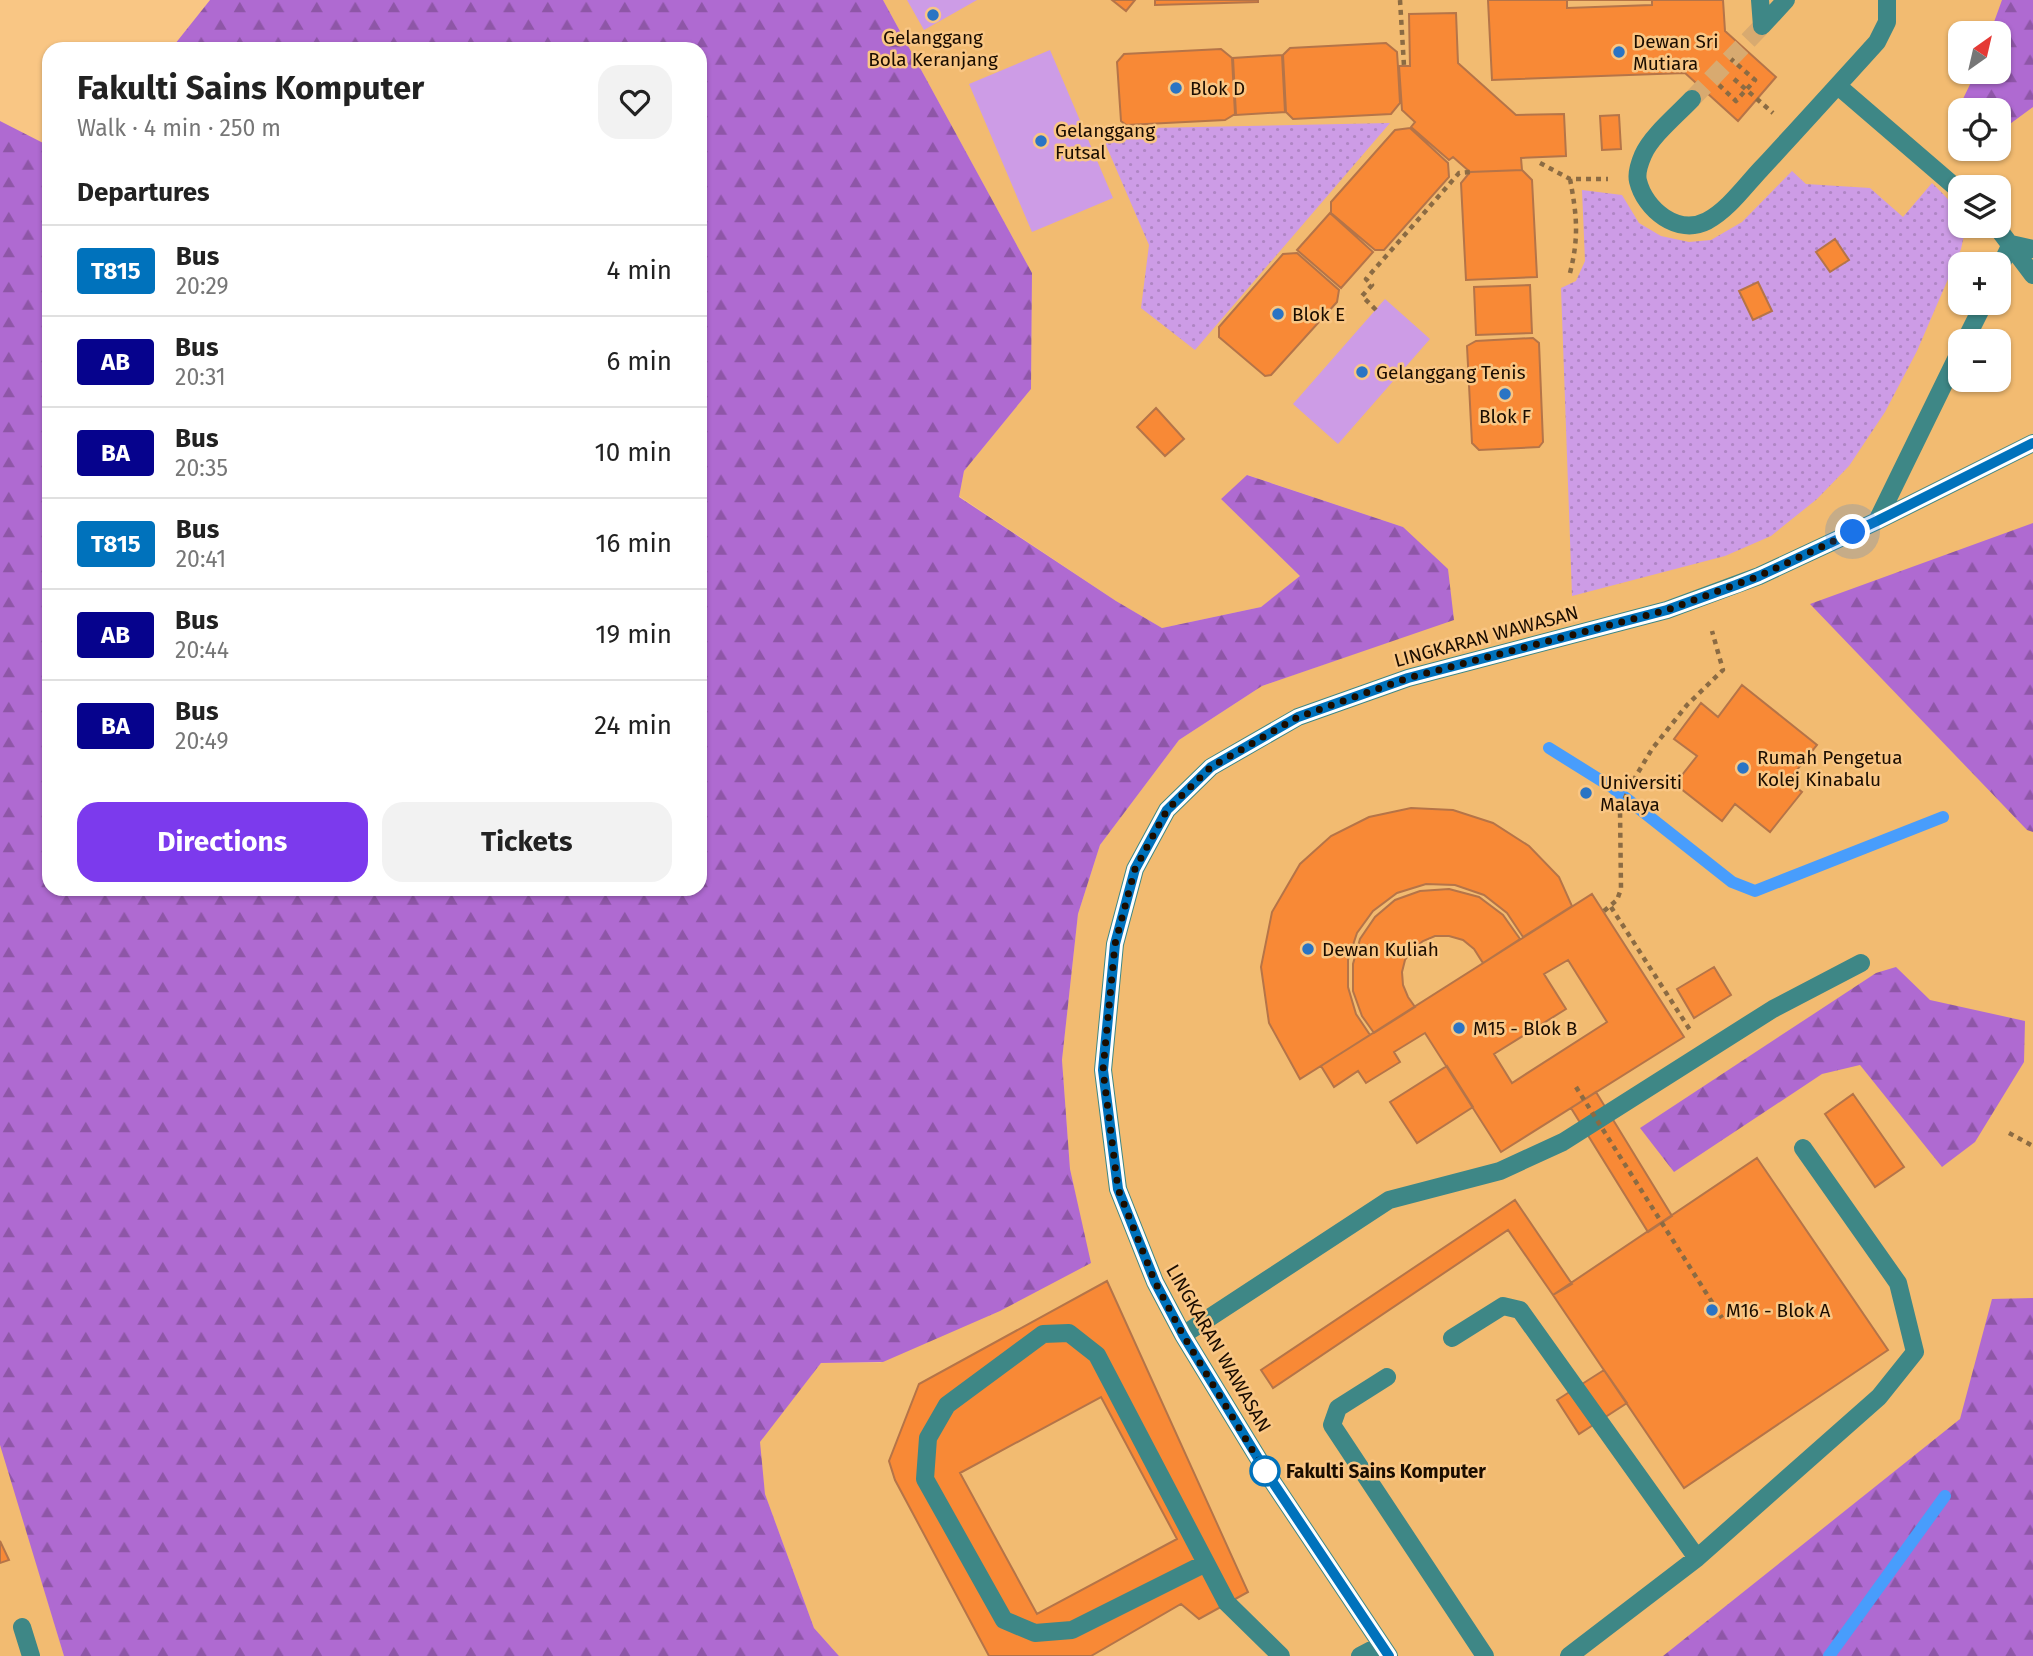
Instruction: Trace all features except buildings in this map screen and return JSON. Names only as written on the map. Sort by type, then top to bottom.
[{"type":"street","points":[[1760,0],[1762,26],[1786,0]]},
{"type":"street","points":[[1692,99],[1643,153],[1637,179],[1646,199],[1660,215],[1675,223],[1691,225],[1706,222],[1735,197],[1877,42],[1887,22],[1887,0]]},
{"type":"street","points":[[1838,86],[1948,181]]},
{"type":"street","points":[[2006,238],[2033,275]]},
{"type":"street","points":[[2011,244],[2033,249]]},
{"type":"street","points":[[2007,252],[2011,244]]},
{"type":"street","points":[[1877,521],[1948,376]]},
{"type":"street","name":"LINGKARAN WAWASAN","points":[[1385,1651],[1272,1481],[1183,1335],[1155,1282],[1118,1189],[1103,1070],[1115,944],[1135,869],[1167,810],[1211,767],[1298,717],[1408,678],[1667,610],[1759,576],[2033,443]]},
{"type":"street","points":[[1183,1335],[1389,1200],[1500,1171],[1563,1142],[1773,1009],[1861,964]]},
{"type":"street","points":[[1569,1656],[1697,1558],[1879,1397],[1915,1352],[1898,1283],[1803,1148]]},
{"type":"street","points":[[1452,1338],[1503,1306],[1520,1310],[1697,1558]]},
{"type":"street","points":[[1206,1563],[1072,1630],[1035,1633],[1004,1620],[925,1479],[928,1438],[947,1405],[1043,1334],[1069,1333],[1097,1355],[1227,1603],[1281,1656]]},
{"type":"street","points":[[1387,1377],[1338,1408],[1332,1424],[1485,1656]]},
{"type":"street","points":[[22,1627],[31,1656]]},
{"type":"street","points":[[1360,1656],[1385,1651]]},
{"type":"path","points":[[1401,0],[1404,66]]},
{"type":"path","points":[[1712,79],[1736,101],[1755,80],[1731,59]]},
{"type":"path","points":[[1734,79],[1770,111]]},
{"type":"path","points":[[1540,163],[1570,180],[1637,179]]},
{"type":"path","points":[[1376,310],[1362,296],[1372,285],[1366,279],[1459,173],[1470,172]]},
{"type":"path","points":[[1570,180],[1577,226],[1576,248],[1570,273]]},
{"type":"path","points":[[1604,911],[1617,900],[1621,889],[1620,810],[1630,786],[1652,750],[1687,705],[1723,670],[1712,631]]},
{"type":"path","points":[[1611,907],[1704,1053]]},
{"type":"path","points":[[1576,1087],[1722,1318]]},
{"type":"path","points":[[2009,1133],[2033,1146]]},
{"type":"shaded area","name":"Universiti Malaya","points":[[883,0],[2033,0],[2033,1656],[839,1656],[814,1628],[765,1494],[759,1442],[821,1363],[880,1363],[1090,1263],[1070,1169],[1062,1060],[1078,914],[1100,845],[1179,740],[1262,686],[1454,619],[1403,527],[1248,475],[1221,499],[1301,576],[1261,607],[1162,628],[1116,601],[959,496],[964,471],[1031,389],[1032,273]]},
{"type":"shaded area","name":"Gelanggang Bola Keranjang","points":[[907,0],[977,0],[924,30]]},
{"type":"shaded area","name":"Gelanggang Futsal","points":[[1050,50],[1113,198],[1032,232],[969,84]]},
{"type":"shaded area","points":[[1390,123],[1195,350],[1141,308],[1149,245],[1099,129]]},
{"type":"shaded area","points":[[1792,171],[1806,184],[1870,188],[1903,217],[1932,183],[1948,200],[1948,238],[1963,238],[1960,252],[1948,252],[1948,279],[1917,351],[1885,412],[1849,466],[1817,499],[1771,536],[1725,556],[1572,596],[1561,288],[1576,281],[1585,261],[1582,190],[1622,195],[1639,223],[1661,236],[1689,242],[1711,240],[1742,222]]},
{"type":"shaded area","name":"Gelanggang Tenis","points":[[1385,299],[1430,339],[1338,444],[1293,404]]},
{"type":"shaded area","points":[[0,1445],[3,1451],[64,1656],[0,1656]]},
{"type":"green space","points":[[210,0],[883,0],[1032,273],[1031,389],[964,471],[959,497],[1116,601],[1162,628],[1261,607],[1300,576],[1221,499],[1247,475],[1403,527],[1448,569],[1454,620],[1262,686],[1179,740],[1100,845],[1078,914],[1062,1060],[1070,1169],[1091,1263],[1000,1311],[883,1362],[821,1363],[760,1442],[765,1494],[814,1628],[839,1656],[64,1656],[0,1445],[0,121],[42,142],[42,896],[707,896],[707,42],[177,42]]},
{"type":"green space","points":[[2002,0],[2033,0],[2033,107],[2011,123],[2011,98],[1963,98],[1970,84],[2011,84],[2011,21],[1994,21]]},
{"type":"green space","points":[[2033,523],[2033,832],[2027,830],[1810,604]]},
{"type":"green space","points":[[1896,967],[1930,1000],[2025,1021],[2024,1062],[1975,1142],[1942,1167],[1860,1065],[1822,1074],[1674,1172],[1640,1128],[1876,973]]},
{"type":"green space","points":[[2033,1298],[2033,1656],[1663,1656],[1960,1419],[1992,1299]]},
{"type":"waterway","points":[[1549,748],[1613,788],[1732,882],[1755,891],[1943,817]]},
{"type":"waterway","points":[[1829,1656],[1945,1496]]},
{"type":"tunnel","points":[[1692,99],[1762,26]]},
{"type":"bus line","name":"T815","points":[[1389,1656],[1272,1481],[1183,1335],[1155,1282],[1118,1189],[1103,1070],[1115,944],[1135,869],[1167,810],[1211,767],[1298,717],[1408,678],[1667,610],[1736,585],[1877,521],[2033,443]]},
{"type":"place","name":"Gelanggang Bola Keranjang","points":[[933,15]]},
{"type":"place","name":"Dewan Sri Mutiara","points":[[1619,52]]},
{"type":"place","name":"Blok D","points":[[1176,88]]},
{"type":"place","name":"Gelanggang Futsal","points":[[1041,141]]},
{"type":"place","name":"Blok E","points":[[1278,314]]},
{"type":"place","name":"Gelanggang Tenis","points":[[1362,372]]},
{"type":"place","name":"Blok F","points":[[1505,394]]},
{"type":"place","name":"Rumah Pengetua Kolej Kinabalu","points":[[1743,768]]},
{"type":"place","name":"Universiti Malaya","points":[[1586,793]]},
{"type":"place","name":"Dewan Kuliah","points":[[1308,949]]},
{"type":"place","name":"M15 - Blok B","points":[[1459,1028]]},
{"type":"place","name":"M16 - Blok A","points":[[1712,1310]]},
{"type":"place","name":"Fakulti Sains Komputer","points":[[1265,1471]]},
{"type":"route","points":[[1265,1471],[1183,1335],[1155,1282],[1118,1189],[1103,1070],[1115,944],[1135,869],[1167,810],[1211,767],[1298,717],[1408,678],[1667,610],[1759,576],[1853,532]]}]
